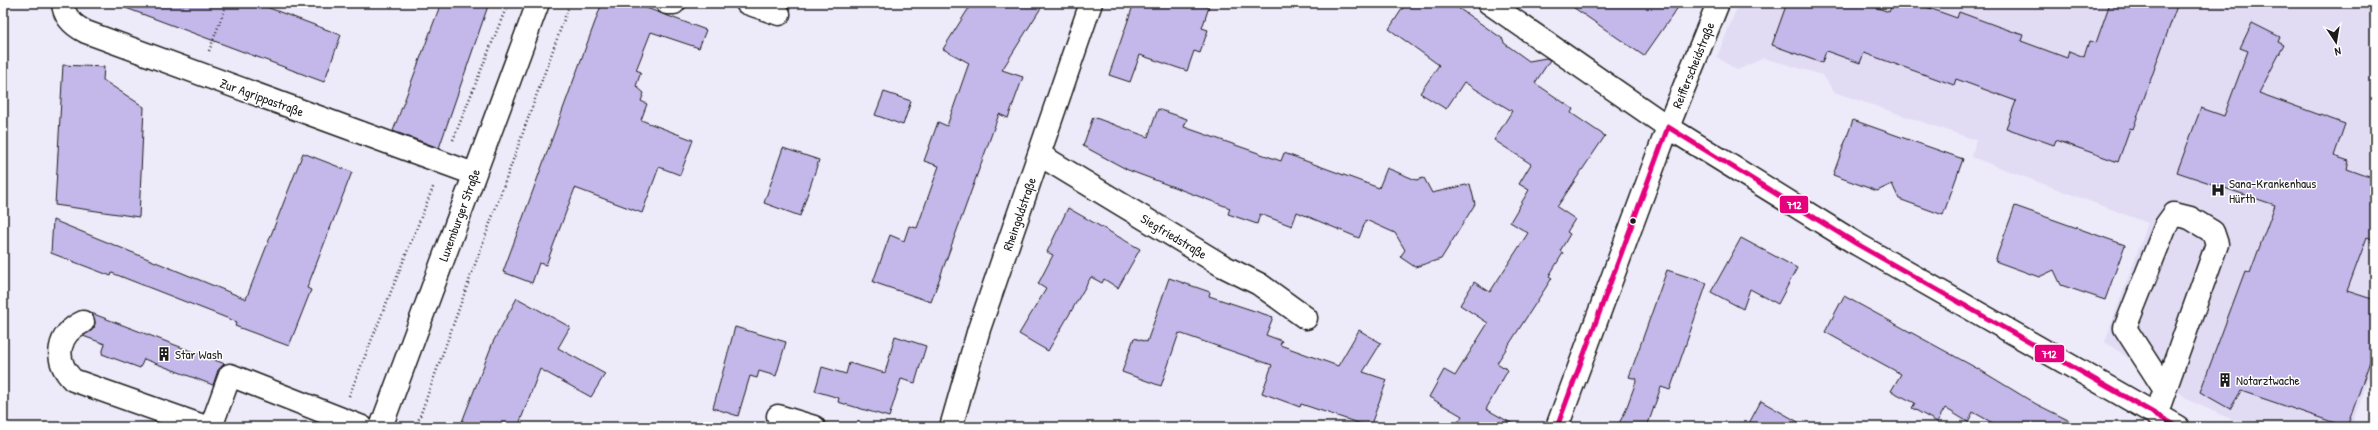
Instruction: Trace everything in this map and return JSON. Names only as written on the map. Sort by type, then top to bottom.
[{"type":"street","name":"Zur Agrippastraße","points":[[63,3],[64,10],[73,25],[200,74],[474,174]]},
{"type":"street","name":"Luxemburger Straße","points":[[381,427],[538,3]]},
{"type":"street","points":[[667,3],[674,3]]},
{"type":"street","points":[[747,3],[778,14]]},
{"type":"street","name":"Rheingoldstraße","points":[[951,427],[979,329],[1091,3]]},
{"type":"street","points":[[1489,3],[1668,127],[1857,244],[2178,427]]},
{"type":"street","name":"Reifferscheidstraße","points":[[1558,427],[1668,127],[1718,3]]},
{"type":"street","name":"Siegfriedstraße","points":[[1040,155],[1223,266],[1258,284],[1306,318]]},
{"type":"street","points":[[2156,415],[2165,390],[2217,244],[2213,232],[2190,218],[2174,214],[2166,225],[2125,328],[2165,390]]},
{"type":"street","points":[[83,322],[71,327],[64,338],[61,349],[65,372],[73,380],[206,427]]},
{"type":"street","points":[[211,427],[230,374],[362,427]]},
{"type":"street","points":[[778,416],[814,427]]},
{"type":"path","points":[[200,74],[227,3]]},
{"type":"path","points":[[340,418],[508,3]]},
{"type":"path","points":[[416,427],[570,3]]},
{"type":"shaded area","name":"Sana-Krankenhaus Hürth","points":[[1739,3],[2364,3],[2375,8],[2375,361],[2351,427],[2249,427],[2193,402],[2105,342],[2148,223],[1972,157],[1976,140],[1834,92],[1823,75],[1764,58],[1737,70],[1717,57]]},
{"type":"building","points":[[118,3],[256,3],[341,35],[324,82],[118,5]]},
{"type":"building","points":[[441,3],[489,3],[439,148],[393,131]]},
{"type":"building","points":[[602,3],[633,3],[706,30],[699,48],[651,32],[636,70],[641,72],[636,86],[644,93],[641,101],[647,104],[641,120],[693,140],[680,175],[659,167],[642,213],[575,188],[546,265],[539,263],[532,283],[503,272]]},
{"type":"building","points":[[972,3],[1044,3],[1002,70],[1023,77],[1008,118],[999,114],[931,302],[873,282],[890,235],[904,241],[909,226],[917,228],[939,166],[924,161],[938,122],[947,126],[969,63],[943,49]]},
{"type":"building","points":[[1134,3],[1196,3],[1209,7],[1202,28],[1208,30],[1200,53],[1194,51],[1187,71],[1140,55],[1130,82],[1109,75]]},
{"type":"building","points":[[1406,3],[1451,3],[1503,39],[1504,43],[1529,61],[1546,58],[1550,60],[1535,83],[1573,109],[1571,113],[1605,136],[1557,207],[1575,219],[1567,232],[1570,234],[1560,251],[1563,253],[1549,276],[1552,278],[1497,363],[1508,370],[1486,409],[1518,427],[1455,427],[1462,416],[1429,397],[1444,370],[1455,376],[1488,323],[1460,305],[1474,282],[1490,292],[1528,233],[1510,222],[1529,190],[1519,184],[1531,164],[1494,140],[1512,111],[1464,82],[1446,109],[1420,93],[1439,65],[1389,29]]},
{"type":"building","points":[[1567,3],[1681,3],[1644,56]]},
{"type":"building","points":[[1787,3],[1864,3],[1889,12],[1893,3],[1915,3],[1957,18],[1959,12],[2023,35],[2021,41],[2067,58],[2069,51],[2084,57],[2089,41],[2096,43],[2110,3],[2178,3],[2133,129],[2130,128],[2118,162],[2056,140],[2054,145],[2006,128],[2016,101],[1956,79],[1954,85],[1864,53],[1860,63],[1826,51],[1822,63],[1772,45]]},
{"type":"building","points":[[2252,23],[2280,37],[2278,42],[2284,45],[2259,93],[2345,124],[2334,156],[2349,161],[2347,169],[2375,179],[2375,240],[2367,237],[2347,291],[2375,300],[2375,347],[2347,427],[2241,391],[2230,409],[2200,392],[2245,271],[2250,273],[2275,205],[2177,172],[2201,108],[2224,116],[2248,51],[2240,48]]},
{"type":"building","points":[[63,65],[104,67],[103,80],[144,107],[139,217],[55,205]]},
{"type":"building","points":[[884,92],[911,101],[903,125],[875,115]]},
{"type":"building","points":[[1158,109],[1187,119],[1184,127],[1281,161],[1284,153],[1379,188],[1387,168],[1416,180],[1424,178],[1432,193],[1470,184],[1475,204],[1441,259],[1415,267],[1400,257],[1405,250],[1395,233],[1366,220],[1359,238],[1297,212],[1292,226],[1260,214],[1257,224],[1228,214],[1230,208],[1128,170],[1083,146],[1093,117],[1148,137]]},
{"type":"building","points":[[1853,120],[1963,159],[1943,215],[1899,199],[1892,184],[1877,191],[1833,175]]},
{"type":"building","points":[[783,148],[819,160],[800,216],[764,203]]},
{"type":"building","points":[[303,153],[352,172],[307,288],[311,290],[289,346],[235,326],[237,322],[112,273],[111,276],[51,253],[53,220],[246,299]]},
{"type":"building","points":[[2015,206],[2125,245],[2105,300],[2061,285],[2054,270],[2039,277],[1995,261]]},
{"type":"building","points":[[1068,208],[1140,249],[1118,288],[1104,279],[1102,283],[1091,277],[1048,351],[1019,334],[1046,289],[1038,284],[1053,255],[1047,252]]},
{"type":"building","points":[[1741,238],[1797,268],[1778,304],[1750,289],[1743,309],[1711,292]]},
{"type":"building","points":[[1667,270],[1707,283],[1670,390],[1661,387],[1647,427],[1617,427],[1625,412],[1637,379],[1629,377]]},
{"type":"building","points":[[1169,278],[1210,292],[1209,296],[1273,317],[1266,335],[1282,341],[1280,345],[1338,366],[1359,330],[1381,343],[1363,372],[1387,380],[1370,427],[1301,404],[1300,407],[1262,393],[1272,365],[1179,333],[1161,386],[1122,372],[1134,338],[1147,342]]},
{"type":"building","points":[[1844,296],[1980,370],[2036,404],[2082,427],[2000,427],[1973,412],[1968,422],[1945,408],[1937,422],[1912,408],[1915,403],[1891,391],[1901,374],[1825,332]]},
{"type":"building","points":[[517,298],[570,327],[558,348],[605,374],[591,397],[540,369],[518,427],[460,427],[493,342]]},
{"type":"building","name":"Star Wash","points":[[91,313],[225,364],[218,370],[213,385],[144,359],[140,368],[102,354],[105,344],[83,336],[94,328],[95,322]]},
{"type":"building","points":[[735,327],[786,342],[776,376],[759,371],[757,378],[750,376],[738,416],[713,408]]},
{"type":"building","points":[[895,336],[926,346],[915,383],[901,379],[889,417],[838,402],[839,398],[815,391],[822,367],[846,374],[849,363],[885,373]]},
{"type":"building","points":[[1761,401],[1807,427],[1747,427]]},
{"type":"transit line","name":"712","points":[[1668,127],[1857,244],[2178,427]]},
{"type":"transit line","name":"712","points":[[1557,427],[1668,127]]},
{"type":"transit line","points":[[3,393],[6,427]]},
{"type":"place","name":"Sana-Krankenhaus Hürth","points":[[2218,190]]},
{"type":"place","name":"Star Wash","points":[[164,354]]},
{"type":"place","name":"Notarztwache","points":[[2225,380]]}]
